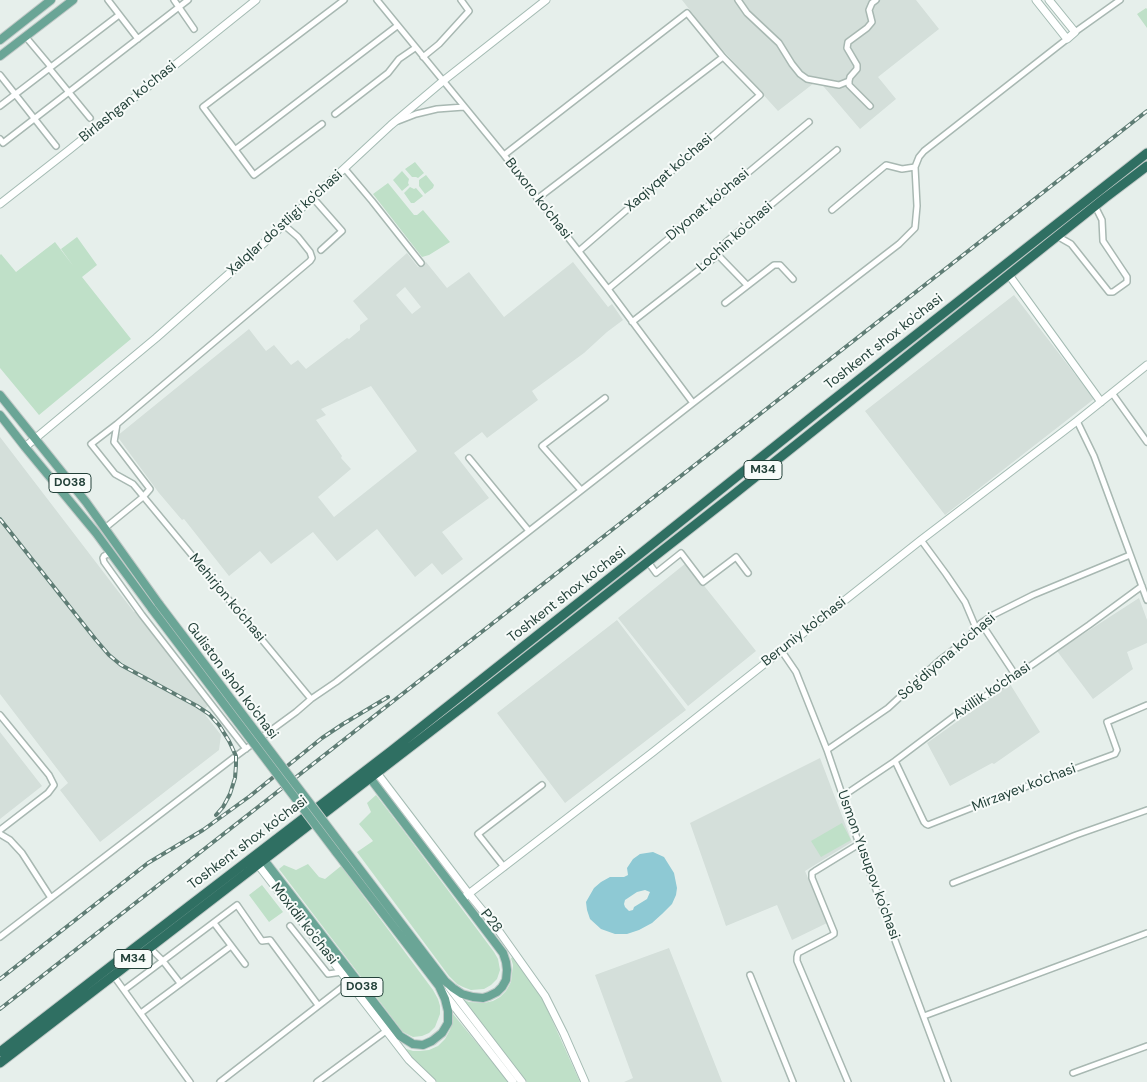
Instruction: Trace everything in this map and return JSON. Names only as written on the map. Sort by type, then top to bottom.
[{"type":"highway","name":"Toshkent shox ko'chasi","points":[[0,1063],[113,975],[135,952],[150,947],[258,858],[812,416],[1147,153]]},
{"type":"highway","name":"Toshkent shox ko'chasi","points":[[0,1052],[258,858],[374,775],[488,687],[1147,166]]},
{"type":"highway","points":[[482,679],[488,687]]},
{"type":"main road","points":[[0,40],[51,0]]},
{"type":"main road","points":[[0,56],[73,0]]},
{"type":"main road","name":"Guliston shoh ko'chasi","points":[[0,395],[86,502],[105,528],[155,607]]},
{"type":"main road","name":"Guliston shoh ko'chasi","points":[[0,415],[155,607],[442,983],[462,994],[473,997],[482,998],[497,992],[506,980],[507,970],[503,953],[462,899],[374,775]]},
{"type":"main road","name":"Guliston shoh ko'chasi","points":[[258,858],[394,1029],[406,1041],[423,1045],[442,1033],[448,1023],[448,1011],[442,983]]},
{"type":"street","points":[[108,0],[138,39]]},
{"type":"street","points":[[174,0],[194,29]]},
{"type":"street","points":[[0,139],[3,143],[188,0]]},
{"type":"street","name":"Birlashgan ko'chasi","points":[[0,204],[256,0]]},
{"type":"street","points":[[322,124],[254,175],[203,107],[344,0]]},
{"type":"street","name":"Buxoro ko'chasi","points":[[377,0],[504,155],[693,403]]},
{"type":"street","points":[[423,57],[439,44],[468,11],[461,0]]},
{"type":"street","name":"Xalqlar do'stligi ko'chasi","points":[[25,447],[156,338],[284,225],[442,81],[546,0]]},
{"type":"street","points":[[738,0],[747,12],[779,43],[800,74],[807,79],[839,85],[849,81],[857,69],[857,65],[847,48],[848,42],[868,28],[872,22],[869,10],[876,0]]},
{"type":"street","points":[[1036,0],[1067,39]]},
{"type":"street","points":[[1049,0],[1075,32]]},
{"type":"street","points":[[0,937],[311,699],[336,682],[899,244],[915,228],[917,206],[915,167],[924,151],[1075,32],[1120,0]]},
{"type":"street","points":[[504,155],[686,13],[723,57],[537,199]]},
{"type":"street","points":[[0,106],[119,15]]},
{"type":"street","points":[[236,150],[397,26]]},
{"type":"street","points":[[25,36],[90,118]]},
{"type":"street","points":[[335,114],[388,73],[399,59],[415,48]]},
{"type":"street","name":"Xaqiyqat ko'chasi","points":[[579,252],[760,96],[723,57]]},
{"type":"street","points":[[0,75],[56,146]]},
{"type":"street","points":[[849,81],[849,85],[870,106]]},
{"type":"street","points":[[395,122],[437,108],[464,106]]},
{"type":"street","name":"Diyonat ko'chasi","points":[[608,289],[809,122]]},
{"type":"street","name":"Lochin ko'chasi","points":[[632,322],[718,254],[726,242],[837,150]]},
{"type":"street","points":[[832,210],[886,165],[902,169],[915,167]]},
{"type":"street","points":[[345,169],[421,263]]},
{"type":"street","points":[[314,198],[342,232],[321,250]]},
{"type":"street","points":[[1057,236],[1070,244],[1109,292],[1113,292],[1127,282],[1127,277],[1103,241],[1102,220],[1095,206]]},
{"type":"street","points":[[105,528],[150,489],[114,442],[117,424],[310,261],[312,258],[310,252],[298,237],[284,225]]},
{"type":"street","points":[[718,254],[747,285]]},
{"type":"street","points":[[725,302],[774,265],[780,265],[793,279]]},
{"type":"street","points":[[1009,275],[1101,402]]},
{"type":"street","name":"Beruniy ko'chasi","points":[[462,899],[1147,365]]},
{"type":"street","points":[[1112,393],[1147,442]]},
{"type":"street","points":[[582,490],[542,446],[605,398]]},
{"type":"street","points":[[1077,421],[1094,456],[1147,600]]},
{"type":"street","name":"Mehirjon ko'chasi","points":[[117,424],[92,444],[115,474],[133,484],[311,699]]},
{"type":"street","points":[[469,458],[529,531]]},
{"type":"street","points":[[921,540],[965,602],[976,628]]},
{"type":"street","points":[[648,562],[656,573],[681,553],[703,582],[736,557],[748,573]]},
{"type":"street","points":[[113,556],[108,554],[103,558],[111,573],[246,749]]},
{"type":"street","name":"So'g'diyona ko'chasi","points":[[827,750],[888,708],[940,660],[965,641],[981,623],[993,615],[1130,555]]},
{"type":"street","name":"Axillik ko'chasi","points":[[843,796],[1142,586]]},
{"type":"street","points":[[981,623],[1016,676]]},
{"type":"street","name":"Usmon Yusupov ko'chasi","points":[[781,650],[796,672],[827,750],[859,844],[948,1082]]},
{"type":"street","name":"Mirzayev ko'chasi","points":[[895,761],[924,822],[928,825],[1115,754],[1117,750],[1107,722],[1147,705]]},
{"type":"street","points":[[0,715],[49,775],[54,785],[48,793],[0,832],[22,853],[51,898]]},
{"type":"street","name":"Р28","points":[[374,775],[496,927],[545,996],[585,1082]]},
{"type":"street","points":[[504,867],[478,834],[542,785]]},
{"type":"street","points":[[953,884],[1076,835],[1147,810]]},
{"type":"street","points":[[848,1082],[797,961],[798,954],[834,934],[812,878],[812,873],[814,870],[859,844]]},
{"type":"street","name":"Moxidil ko'chasi","points":[[258,858],[386,1031]]},
{"type":"street","points":[[124,990],[237,905],[262,941],[270,940],[318,1005]]},
{"type":"street","points":[[214,923],[245,964]]},
{"type":"street","points":[[290,926],[328,974],[342,972]]},
{"type":"street","points":[[924,1016],[1147,933]]},
{"type":"street","points":[[309,950],[318,941]]},
{"type":"street","points":[[141,1013],[231,946]]},
{"type":"street","points":[[150,947],[180,984]]},
{"type":"street","points":[[750,974],[793,1082]]},
{"type":"street","points":[[113,975],[190,1082]]},
{"type":"street","points":[[220,1082],[349,982]]},
{"type":"street","name":"Guliston shoh ko'chasi","points":[[442,983],[513,1082]]},
{"type":"street","name":"Guliston shoh ko'chasi","points":[[442,983],[522,1082]]},
{"type":"street","points":[[317,1082],[386,1031]]},
{"type":"street","name":"D038","points":[[386,1031],[409,1060],[432,1082]]},
{"type":"street","points":[[1073,1073],[1147,1046]]},
{"type":"shaded area","points":[[682,0],[916,0],[939,29],[878,77],[896,99],[860,129],[818,80],[778,111],[711,37]]},
{"type":"shaded area","points":[[407,253],[418,267],[426,262],[447,288],[469,272],[504,317],[573,262],[608,307],[612,304],[623,320],[584,353],[532,391],[538,400],[487,438],[482,432],[454,453],[489,498],[442,532],[463,559],[442,575],[432,563],[415,577],[377,529],[337,561],[313,532],[271,564],[260,551],[229,576],[184,519],[182,520],[159,493],[117,436],[249,329],[266,351],[274,345],[291,365],[298,360],[306,369],[347,338],[349,339],[360,330],[360,325],[368,319],[353,301]],"holes":[[[405,287],[421,307],[412,314],[396,295]],[[371,386],[417,451],[334,517],[318,497],[351,469],[341,458],[342,456],[316,420],[326,415],[321,409]]]},
{"type":"shaded area","points":[[1014,295],[1094,399],[945,515],[865,411]]},
{"type":"shaded area","points":[[0,437],[134,612],[136,611],[209,704],[203,712],[221,735],[219,750],[100,842],[60,790],[68,783],[0,694]]},
{"type":"shaded area","points":[[686,563],[756,651],[688,706],[618,618]]},
{"type":"shaded area","points":[[1139,598],[1147,620],[1147,643],[1127,652],[1133,669],[1093,699],[1057,651]]},
{"type":"shaded area","points":[[617,620],[686,710],[565,803],[497,713]]},
{"type":"shaded area","points":[[1010,684],[1040,732],[994,764],[992,763],[950,786],[927,743]]},
{"type":"shaded area","points":[[0,732],[42,786],[0,819]]},
{"type":"shaded area","points":[[820,758],[852,842],[805,871],[827,923],[792,940],[777,905],[726,926],[690,823]]},
{"type":"shaded area","points":[[669,948],[722,1082],[624,1082],[633,1078],[595,975]]},
{"type":"green space","points":[[1147,9],[1147,28],[1137,14]]},
{"type":"green space","points":[[415,162],[424,173],[418,178],[412,177],[405,169]]},
{"type":"green space","points":[[402,171],[409,179],[409,185],[402,191],[393,180]]},
{"type":"green space","points":[[426,175],[434,185],[425,194],[419,186],[419,180]]},
{"type":"green space","points":[[388,183],[414,215],[423,210],[450,242],[429,255],[422,257],[373,194]]},
{"type":"green space","points":[[410,187],[416,188],[423,196],[414,203],[411,203],[404,193]]},
{"type":"green space","points":[[77,237],[97,265],[82,277],[131,339],[39,415],[0,368],[0,255],[16,272],[55,242],[74,267],[61,249]]},
{"type":"green space","points":[[376,795],[494,952],[498,959],[500,970],[497,979],[491,985],[484,989],[471,990],[457,984],[449,976],[357,852],[373,841],[359,824],[371,812],[367,803]]},
{"type":"green space","points":[[842,823],[851,840],[821,857],[811,841]]},
{"type":"green space","points":[[308,864],[319,877],[325,879],[341,866],[433,990],[438,999],[440,1014],[435,1027],[429,1033],[413,1037],[403,1032],[279,869],[284,865],[296,870]]},
{"type":"green space","points":[[262,885],[283,912],[269,922],[249,895]]},
{"type":"green space","points":[[509,950],[543,1000],[580,1082],[527,1082],[462,999],[469,1002],[484,1003],[493,1001],[506,991],[511,982],[513,965],[511,958],[513,957]]},
{"type":"green space","points":[[453,1014],[509,1082],[437,1082],[403,1048],[420,1051],[438,1046],[450,1030]]},
{"type":"water","points":[[653,852],[664,857],[674,873],[677,888],[672,904],[652,923],[639,930],[627,934],[615,934],[601,929],[590,919],[586,902],[594,888],[601,882],[610,877],[624,877],[628,875],[627,868],[633,859],[640,854]],"holes":[[[645,890],[650,892],[647,899],[634,907],[633,910],[629,911],[625,907],[625,900],[637,892]]]},
{"type":"railway","points":[[0,1009],[1147,111]]},
{"type":"railway","points":[[0,519],[109,655],[121,665],[197,706],[209,714],[219,725],[236,756],[236,765],[235,778],[230,794],[216,815]]},
{"type":"railway","points":[[0,979],[148,863],[203,830],[250,796],[322,738],[388,697]]}]
